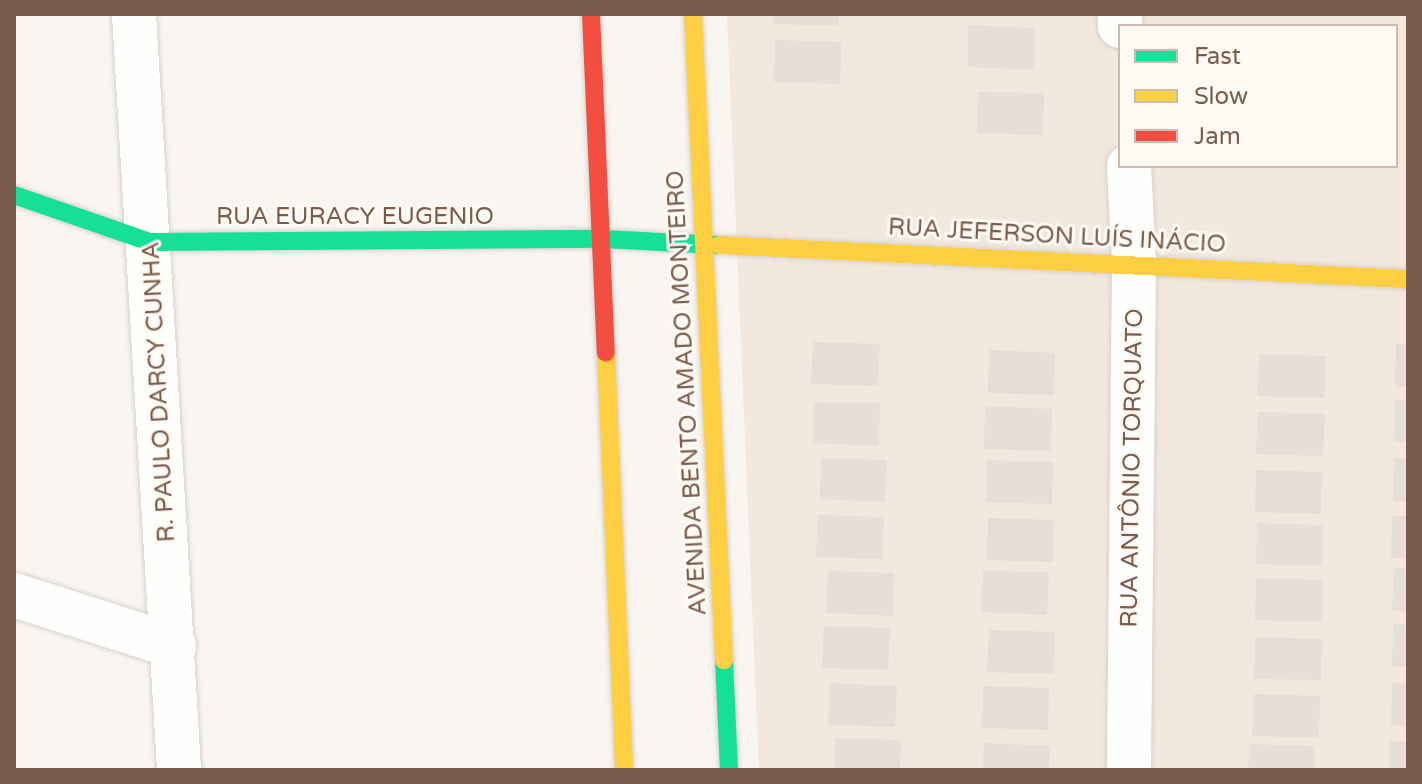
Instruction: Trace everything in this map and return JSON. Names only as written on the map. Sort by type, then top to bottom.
[{"type":"street","name":"R. PAULO DARCY CUNHA","points":[[134,14],[150,242],[179,770]]},
{"type":"street","points":[[591,14],[624,770]]},
{"type":"street","name":"AVENIDA BENTO AMADO MONTEIRO","points":[[693,14],[729,770]]},
{"type":"street","name":"RUA ANTÔNIO TORQUATO","points":[[1129,168],[1134,263],[1129,770]]},
{"type":"street","name":"RUA EURACY EUGENIO","points":[[14,195],[150,242],[603,239],[704,244]]},
{"type":"street","name":"RUA JEFERSON LUÍS INÁCIO","points":[[704,244],[1408,279]]},
{"type":"street","points":[[14,595],[174,646]]},
{"type":"shaded area","points":[[727,14],[1408,14],[1408,770],[759,770]]},
{"type":"building","points":[[773,14],[839,14],[839,26],[773,24]]},
{"type":"building","points":[[968,25],[1035,28],[1034,70],[968,67]]},
{"type":"building","points":[[775,40],[842,42],[840,84],[774,82]]},
{"type":"building","points":[[978,92],[1044,93],[1043,135],[977,133]]},
{"type":"building","points":[[813,342],[880,344],[878,386],[811,384]]},
{"type":"building","points":[[1396,344],[1408,344],[1408,387],[1395,387]]},
{"type":"building","points":[[989,350],[1055,353],[1054,395],[988,393]]},
{"type":"building","points":[[1259,354],[1326,356],[1324,398],[1257,396]]},
{"type":"building","points":[[1395,400],[1408,400],[1408,442],[1394,442]]},
{"type":"building","points":[[814,402],[880,403],[879,446],[813,443]]},
{"type":"building","points":[[985,406],[1052,409],[1051,451],[984,449]]},
{"type":"building","points":[[1258,412],[1325,414],[1323,456],[1256,454]]},
{"type":"building","points":[[821,458],[887,460],[885,502],[820,499]]},
{"type":"building","points":[[1394,458],[1408,459],[1408,501],[1393,501]]},
{"type":"building","points":[[987,460],[1053,462],[1052,504],[986,502]]},
{"type":"building","points":[[1256,470],[1322,472],[1321,514],[1255,512]]},
{"type":"building","points":[[818,515],[884,517],[882,559],[816,557]]},
{"type":"building","points":[[1392,516],[1408,516],[1408,558],[1391,558]]},
{"type":"building","points":[[988,518],[1054,520],[1053,562],[987,560]]},
{"type":"building","points":[[1257,523],[1323,525],[1322,566],[1256,564]]},
{"type":"building","points":[[1394,568],[1408,569],[1408,612],[1392,611]]},
{"type":"building","points":[[828,571],[894,573],[893,616],[826,613]]},
{"type":"building","points":[[983,571],[1049,572],[1047,615],[981,612]]},
{"type":"building","points":[[1256,578],[1323,580],[1322,622],[1255,620]]},
{"type":"building","points":[[1393,624],[1408,625],[1408,667],[1392,667]]},
{"type":"building","points":[[824,626],[890,628],[888,670],[822,668]]},
{"type":"building","points":[[989,630],[1055,632],[1054,674],[987,672]]},
{"type":"building","points":[[1255,637],[1322,639],[1321,680],[1254,679]]},
{"type":"building","points":[[830,683],[897,686],[895,727],[828,725]]},
{"type":"building","points":[[1392,683],[1408,684],[1408,726],[1391,725]]},
{"type":"building","points":[[983,686],[1049,688],[1048,730],[982,728]]},
{"type":"building","points":[[1254,694],[1320,696],[1319,738],[1252,736]]},
{"type":"building","points":[[835,738],[901,740],[900,770],[834,770]]},
{"type":"building","points":[[1390,741],[1408,741],[1408,770],[1389,770]]},
{"type":"building","points":[[984,743],[1050,746],[1049,770],[983,770]]},
{"type":"building","points":[[1249,744],[1314,746],[1314,770],[1248,770]]},
{"type":"traffic: fast","points":[[14,195],[150,242],[603,239],[719,245]]},
{"type":"traffic: fast","points":[[724,660],[729,770]]},
{"type":"traffic: slow","points":[[693,14],[724,660]]},
{"type":"traffic: slow","points":[[719,245],[1408,279]]},
{"type":"traffic: slow","points":[[606,353],[624,770]]},
{"type":"traffic: jam","points":[[591,14],[606,353]]}]
